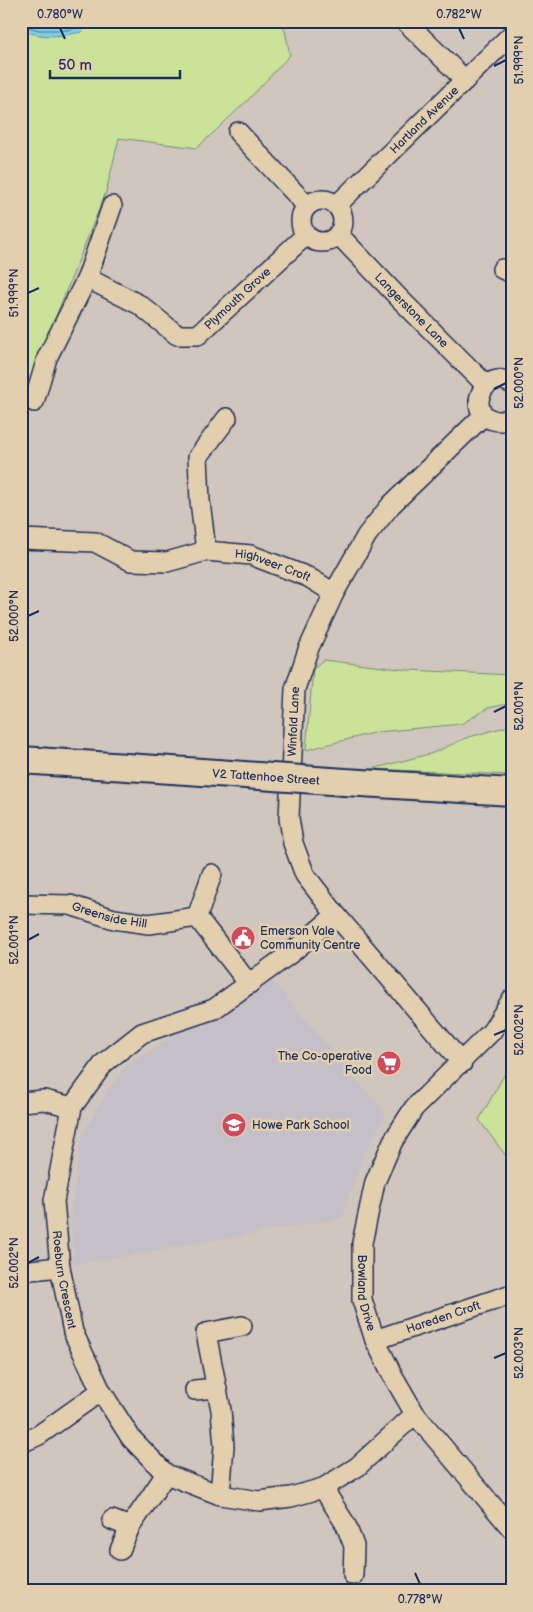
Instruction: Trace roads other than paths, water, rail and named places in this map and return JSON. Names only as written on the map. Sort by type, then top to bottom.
[{"type":"street","points":[[405,21],[465,80]]},
{"type":"street","name":"Hartland Avenue","points":[[337,205],[512,34]]},
{"type":"street","points":[[238,132],[307,206]]},
{"type":"street","points":[[320,200],[337,205],[343,220],[338,234],[326,241],[316,241],[306,235],[300,221],[307,206],[320,200]]},
{"type":"street","points":[[34,402],[47,358],[87,278],[112,206]]},
{"type":"street","name":"Langerstone Lane","points":[[338,234],[486,385]]},
{"type":"street","name":"Plymouth Grove","points":[[87,278],[140,305],[177,335],[198,335],[306,235]]},
{"type":"street","points":[[512,384],[503,380],[497,380],[486,385],[482,390],[479,402],[484,415],[496,421],[503,421],[512,416]]},
{"type":"street","name":"Winfold Lane","points":[[462,1063],[336,915],[305,875],[293,843],[288,818],[295,689],[308,650],[334,593],[367,535],[385,512],[484,415]]},
{"type":"street","points":[[206,551],[200,501],[198,457],[228,418]]},
{"type":"street","name":"Highveer Croft","points":[[21,539],[95,542],[131,561],[167,562],[206,551],[251,555],[308,577],[334,593]]},
{"type":"street","name":"V2 Tattenhoe Street","points":[[21,760],[512,792]]},
{"type":"street","points":[[212,874],[197,916],[249,984]]},
{"type":"street","name":"Greenside Hill","points":[[21,904],[70,905],[114,919],[149,924],[197,916]]},
{"type":"street","name":"Roeburn Crescent","points":[[336,915],[291,953],[214,1009],[142,1033],[104,1063],[72,1107],[54,1201],[60,1267],[74,1332],[101,1390],[131,1438],[166,1474],[220,1496],[259,1501],[291,1497],[323,1488],[356,1467],[415,1414]]},
{"type":"street","name":"Bowland Drive","points":[[512,999],[492,1032],[414,1108],[393,1140],[375,1182],[362,1243],[362,1300],[375,1340],[393,1376],[415,1414],[512,1529]]},
{"type":"street","points":[[21,1102],[44,1100],[72,1107]]},
{"type":"street","points":[[21,1271],[60,1267]]},
{"type":"street","name":"Hareden Croft","points":[[375,1340],[512,1294]]},
{"type":"street","points":[[220,1496],[224,1446],[221,1410],[206,1333],[242,1326]]},
{"type":"street","points":[[195,1390],[216,1388]]},
{"type":"street","points":[[21,1442],[39,1435],[101,1390]]},
{"type":"street","points":[[120,1550],[121,1524],[166,1474]]},
{"type":"street","points":[[323,1488],[346,1525],[354,1546],[352,1575]]},
{"type":"water","points":[[21,21],[90,21],[82,32],[51,36],[35,34],[21,29]]},
{"type":"place","name":"Emerson Vale Community Centre","points":[[243,938]]},
{"type":"place","name":"The Co-operative Food","points":[[389,1063]]},
{"type":"place","name":"Howe Park School","points":[[234,1125]]}]
